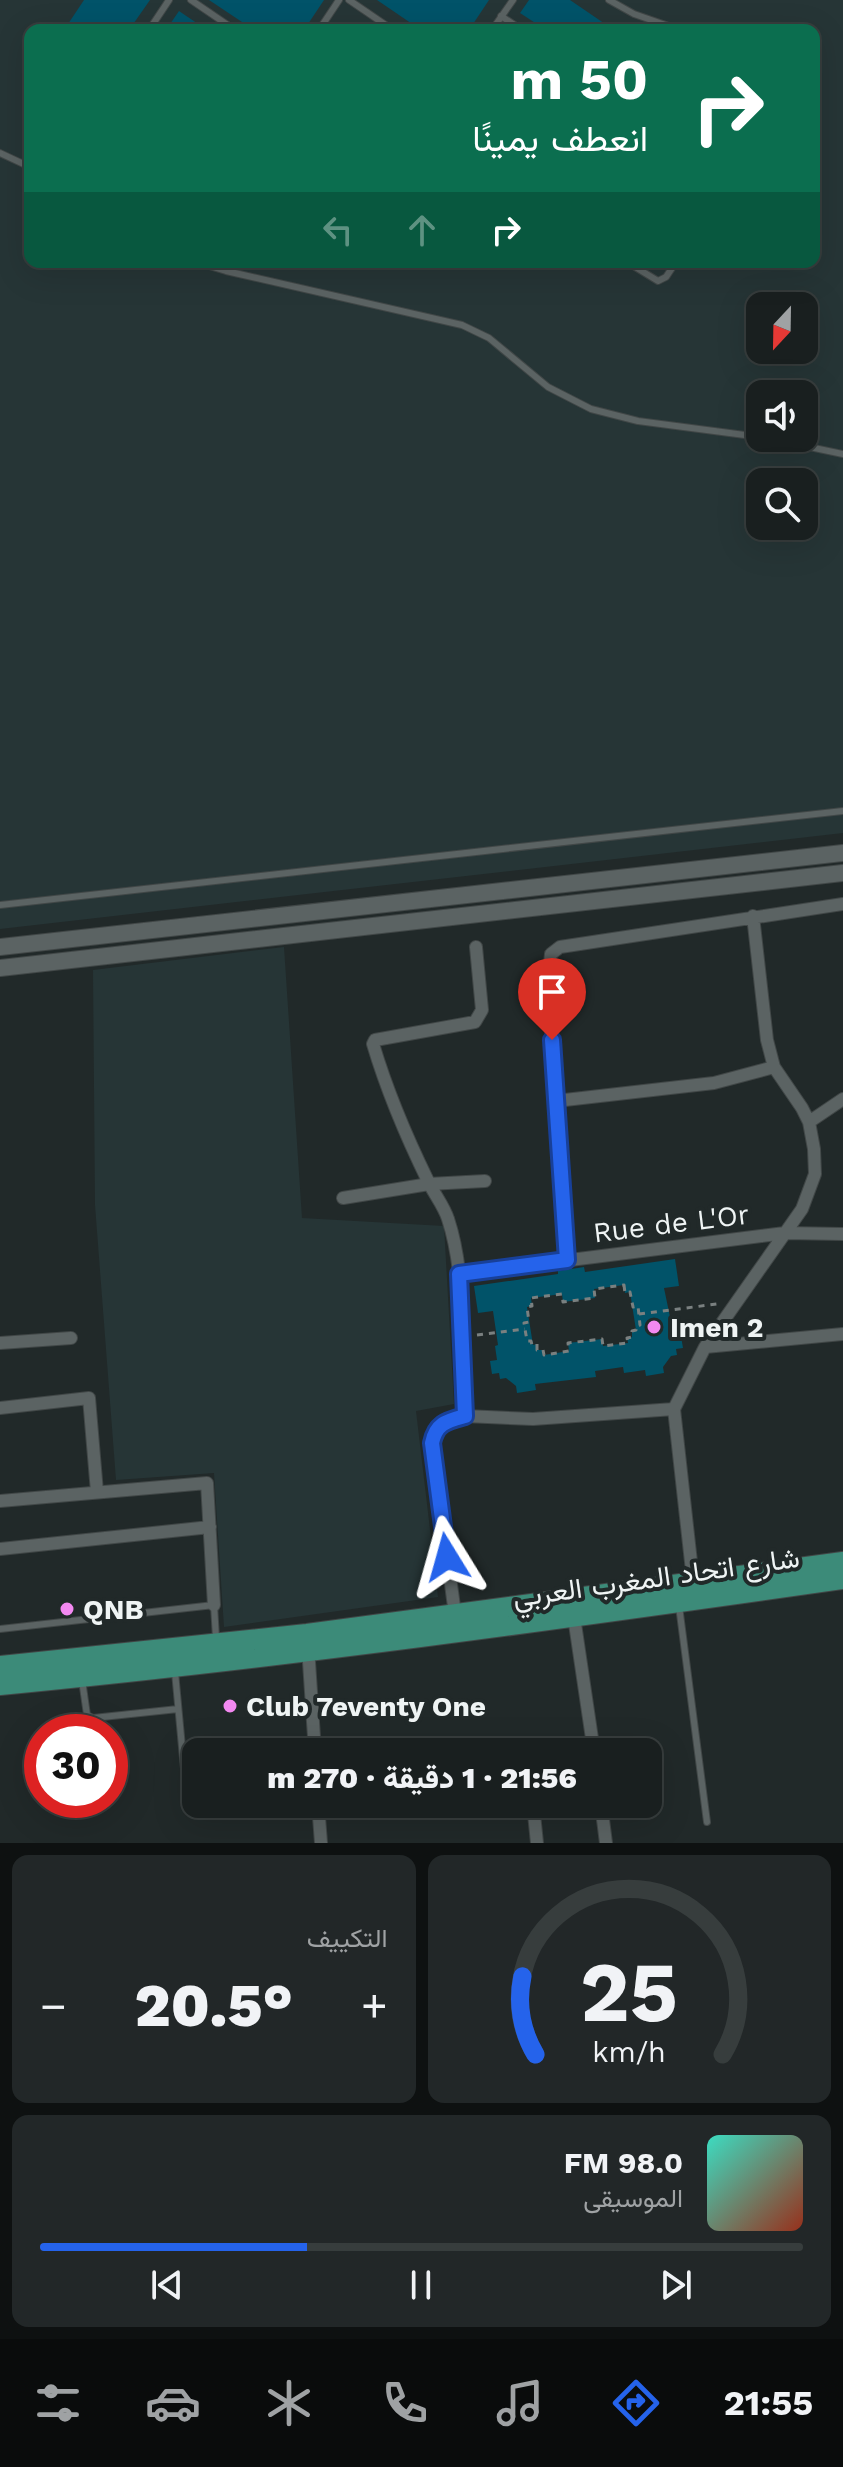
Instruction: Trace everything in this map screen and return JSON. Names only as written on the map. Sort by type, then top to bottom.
[{"type":"main road","name":"شارع اتحاد المغرب العربي","points":[[0,1685],[175,1668],[455,1614],[843,1562]]},
{"type":"main road","name":"شارع اتحاد المغرب العربي","points":[[0,1666],[216,1644],[308,1644],[574,1617],[843,1579]]},
{"type":"street","points":[[0,947],[843,853]]},
{"type":"street","points":[[0,968],[843,873]]},
{"type":"street","points":[[567,1260],[548,980],[551,954],[560,947],[843,904]]},
{"type":"street","points":[[693,1580],[674,1409],[705,1347],[802,1209],[815,1174],[809,1122],[774,1067],[767,1040],[753,916]]},
{"type":"street","points":[[465,1416],[459,1274],[447,1215],[429,1184],[388,1091],[373,1042],[475,1022],[482,1010],[476,947]]},
{"type":"street","points":[[556,1101],[699,1086],[774,1067]]},
{"type":"street","points":[[809,1122],[843,1099]]},
{"type":"street","points":[[343,1198],[429,1184],[485,1181]]},
{"type":"street","name":"Rue de L'Or","points":[[459,1274],[785,1233],[843,1234]]},
{"type":"street","points":[[705,1347],[843,1334]]},
{"type":"street","points":[[0,1343],[71,1338]]},
{"type":"street","points":[[0,1408],[89,1398],[97,1492]]},
{"type":"street","points":[[455,1614],[432,1443],[434,1432],[441,1423],[465,1416],[533,1419],[674,1409]]},
{"type":"street","points":[[0,1501],[207,1483],[214,1605]]},
{"type":"street","points":[[0,1549],[210,1527]]},
{"type":"street","points":[[574,1617],[592,1738]]},
{"type":"street","points":[[308,1644],[314,1738]]},
{"type":"street","points":[[319,1818],[321,1843]]},
{"type":"street","points":[[534,1818],[537,1843]]},
{"type":"street","points":[[603,1818],[606,1843]]},
{"type":"lane","points":[[153,24],[169,0]]},
{"type":"lane","points":[[191,0],[226,24]]},
{"type":"lane","points":[[323,24],[339,0]]},
{"type":"lane","points":[[349,0],[384,24]]},
{"type":"lane","points":[[496,24],[513,0]]},
{"type":"lane","points":[[609,0],[634,14],[663,24]]},
{"type":"lane","points":[[501,16],[513,24]]},
{"type":"lane","points":[[0,153],[24,164]]},
{"type":"lane","points":[[216,268],[462,325],[489,338],[548,387],[591,409],[638,421],[746,435]]},
{"type":"lane","points":[[637,268],[658,281],[666,277],[672,268]]},
{"type":"lane","points":[[818,449],[843,454]]},
{"type":"lane","points":[[0,905],[843,811]]},
{"type":"lane","points":[[678,1602],[707,1822]]},
{"type":"lane","points":[[0,1629],[214,1605],[216,1644]]},
{"type":"lane","points":[[175,1668],[182,1750]]},
{"type":"lane","points":[[81,1678],[84,1707],[87,1715],[93,1718],[178,1709]]},
{"type":"path","points":[[624,1285],[625,1293],[630,1292],[633,1307],[638,1306],[640,1325],[632,1331],[632,1337],[627,1338],[628,1343],[603,1346],[602,1339],[568,1343],[569,1351],[544,1355],[543,1350],[537,1350],[537,1344],[527,1341],[525,1329],[524,1323],[529,1322],[527,1307],[532,1306],[531,1298],[562,1294],[563,1302],[595,1298],[594,1289],[624,1285]]},
{"type":"path","points":[[639,1314],[737,1301]]},
{"type":"path","points":[[461,1338],[525,1329]]},
{"type":"shaded area","points":[[0,0],[843,0],[843,833],[0,929]]},
{"type":"shaded area","points":[[284,947],[302,1218],[444,1226],[454,1404],[416,1411],[438,1597],[224,1627],[214,1473],[116,1480],[95,1205],[93,970]]},
{"type":"building","points":[[84,0],[150,0],[133,24],[68,24]]},
{"type":"building","points":[[209,0],[324,0],[308,24],[245,24]]},
{"type":"building","points":[[377,0],[489,0],[473,24],[412,24]]},
{"type":"building","points":[[529,0],[570,0],[605,24],[537,24],[520,13]]},
{"type":"building","points":[[179,11],[198,24],[170,24]]},
{"type":"building","name":"Imen 2","points":[[675,1259],[679,1286],[664,1288],[674,1336],[681,1336],[683,1348],[676,1349],[677,1355],[671,1356],[663,1367],[664,1373],[646,1376],[645,1370],[624,1373],[623,1367],[595,1371],[596,1377],[535,1384],[536,1390],[517,1393],[516,1386],[506,1378],[500,1379],[499,1373],[492,1374],[490,1361],[497,1360],[495,1346],[498,1345],[493,1311],[478,1313],[474,1286],[558,1274],[558,1271],[584,1267],[585,1272]],"holes":[[[624,1285],[625,1293],[630,1292],[636,1330],[632,1331],[632,1337],[627,1338],[628,1343],[603,1346],[602,1339],[568,1343],[569,1351],[544,1355],[537,1344],[533,1345],[527,1307],[532,1306],[531,1298],[562,1294],[563,1302],[595,1298],[594,1289]]]},
{"type":"place","name":"Imen 2","points":[[654,1327]]},
{"type":"place","name":"QNB","points":[[67,1609]]},
{"type":"place","name":"Club 7eventy One","points":[[230,1706]]},
{"type":"route","points":[[447,1557],[432,1443],[434,1432],[441,1423],[465,1416],[459,1274],[567,1260],[552,1040]]}]
